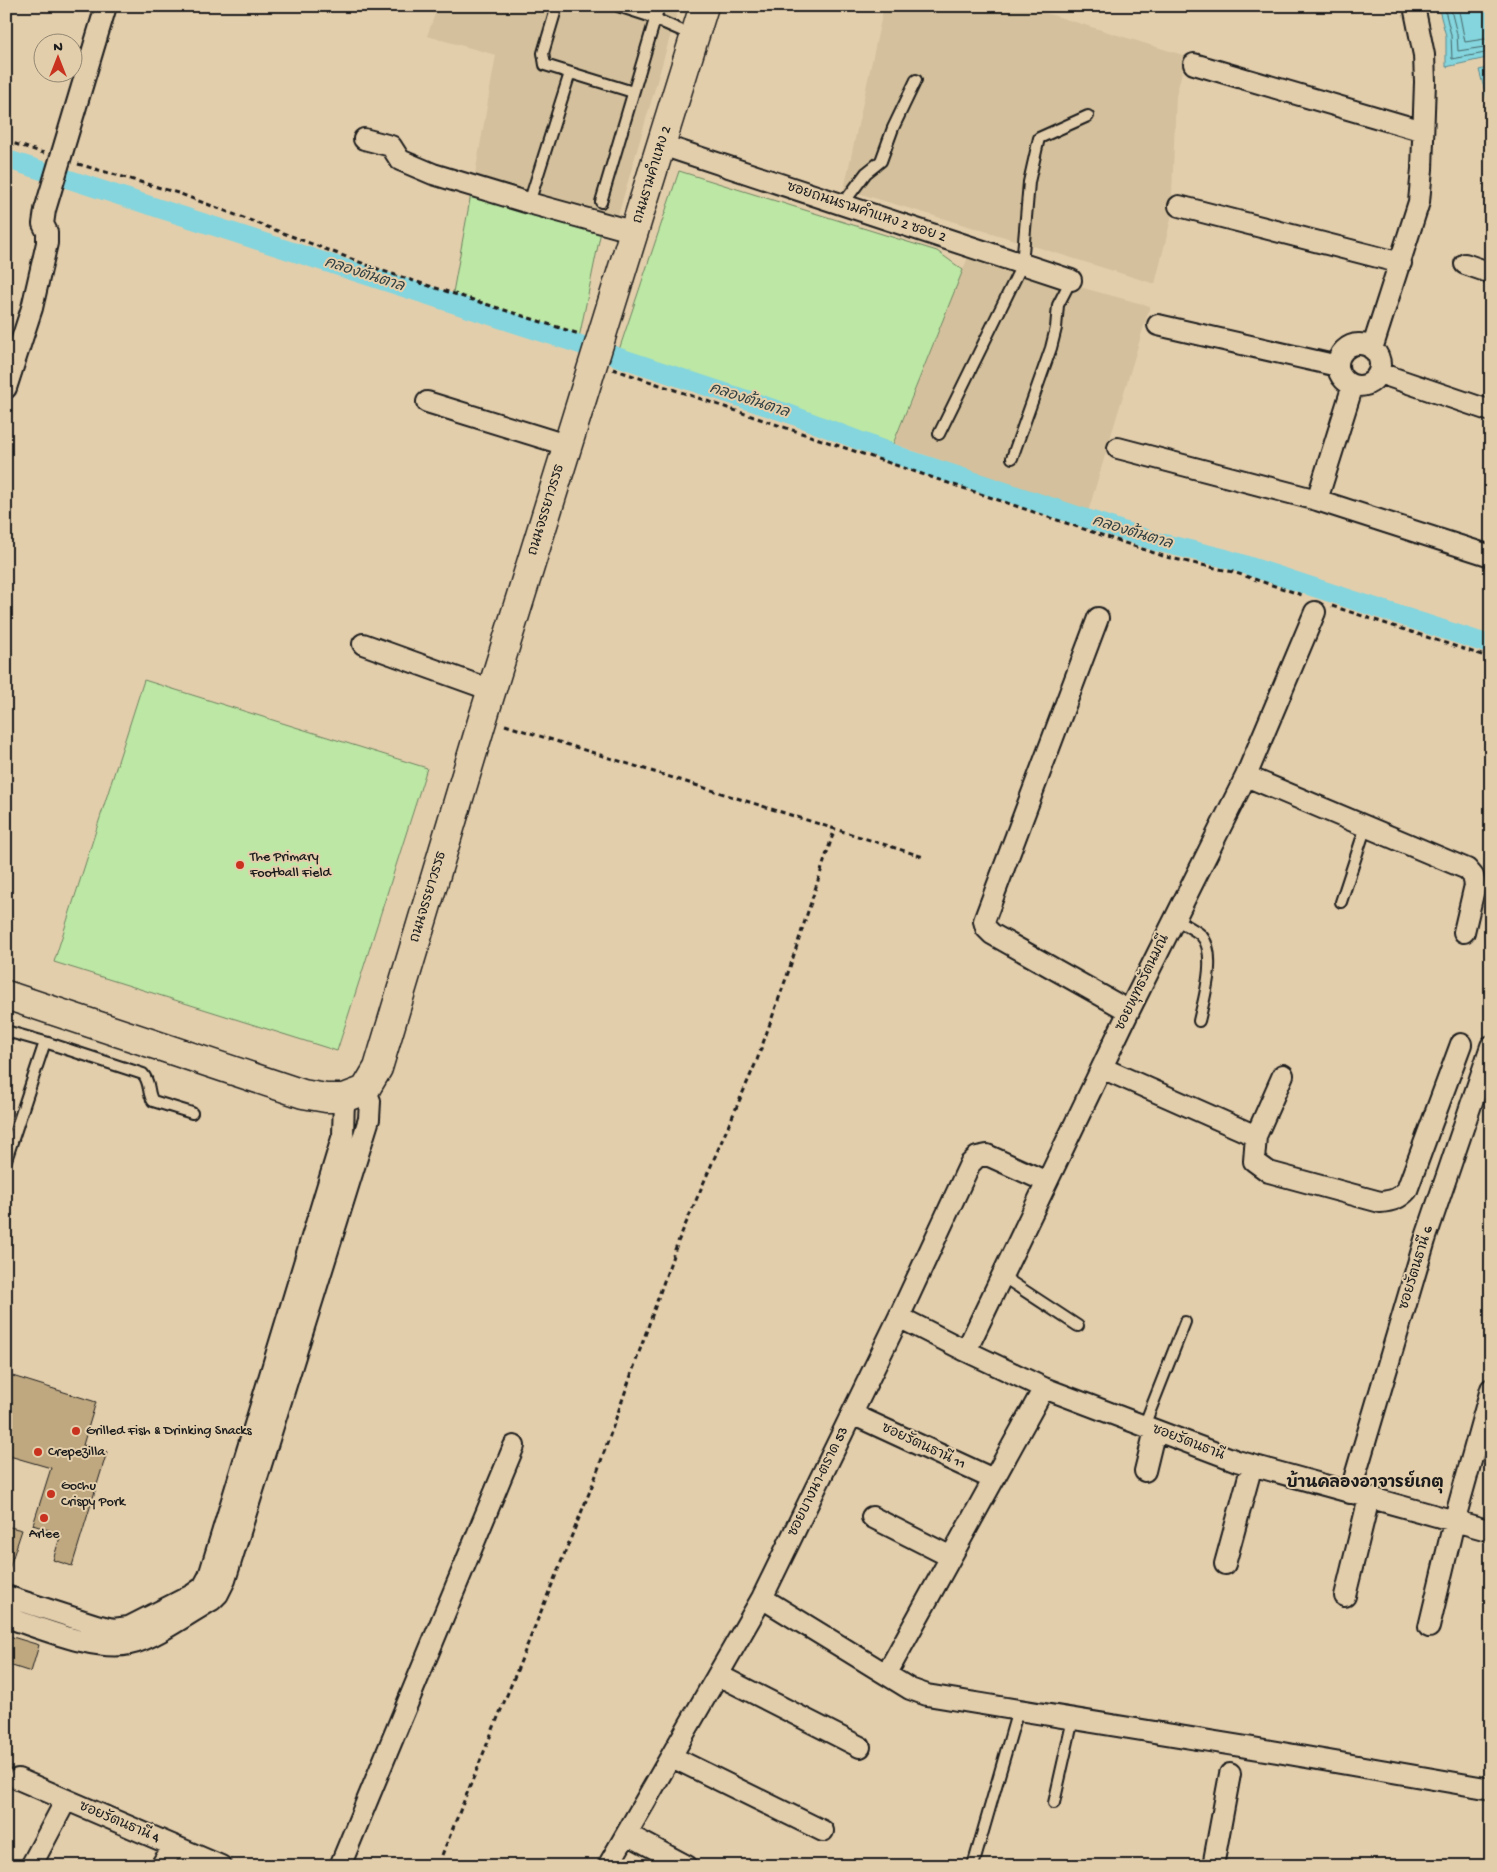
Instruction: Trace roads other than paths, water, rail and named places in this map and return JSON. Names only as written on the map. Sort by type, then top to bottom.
[{"type":"main road","name":"ถนนรามคำแหง 2","points":[[597,351],[704,6]]},
{"type":"main road","name":"ถนนจรรยาวรรธ","points":[[354,1094],[378,1068],[482,718],[597,351]]},
{"type":"main road","points":[[6,995],[302,1094],[326,1098],[354,1094]]},
{"type":"street","points":[[6,388],[32,308],[45,252],[48,232],[43,224],[45,210],[106,6]]},
{"type":"street","points":[[1372,349],[1401,263],[1418,202],[1425,82],[1424,55],[1414,6]]},
{"type":"street","points":[[1194,64],[1423,131]]},
{"type":"street","points":[[364,139],[391,146],[400,160],[433,174],[635,232]]},
{"type":"street","name":"ซอยถนนรามคำแหง 2 ซอย 2","points":[[662,145],[1071,280]]},
{"type":"street","points":[[1179,206],[1401,263]]},
{"type":"street","points":[[1464,264],[1491,273]]},
{"type":"street","points":[[1158,325],[1338,366]]},
{"type":"street","points":[[1360,344],[1372,349],[1380,360],[1379,373],[1376,378],[1366,385],[1354,385],[1343,378],[1338,366],[1342,353],[1347,348],[1360,344]]},
{"type":"street","points":[[1379,373],[1491,411]]},
{"type":"street","points":[[1317,500],[1354,385]]},
{"type":"street","points":[[427,402],[566,445]]},
{"type":"street","points":[[1118,448],[1317,500],[1491,556]]},
{"type":"street","name":"ซอยพุทธรัตนมณี","points":[[966,1352],[1129,1011],[1246,776],[1318,605]]},
{"type":"street","points":[[1098,618],[984,921],[986,928],[992,934],[1129,1011]]},
{"type":"street","points":[[364,644],[491,690]]},
{"type":"street","points":[[1246,776],[1467,869],[1473,876],[1475,885],[1464,932]]},
{"type":"street","points":[[1283,1075],[1256,1136],[1254,1161],[1269,1172],[1380,1202],[1391,1201],[1400,1198],[1407,1190],[1413,1177],[1461,1044]]},
{"type":"street","name":"ซอยรัตนธานี 6","points":[[1345,1596],[1359,1496],[1425,1240],[1491,1046]]},
{"type":"street","points":[[1102,1068],[1256,1136]]},
{"type":"street","points":[[6,1617],[69,1626],[113,1629],[129,1627],[192,1595],[203,1586],[209,1576],[276,1389],[369,1120],[370,1101],[354,1094]]},
{"type":"street","name":"ซอยบางนา-ตราด 53","points":[[608,1866],[762,1598],[899,1317],[970,1164],[977,1157],[987,1155],[1047,1182]]},
{"type":"street","name":"ซอยรัตนธานี","points":[[899,1317],[966,1352],[1044,1388],[1150,1428],[1252,1465],[1491,1532]]},
{"type":"street","points":[[887,1674],[1044,1388]]},
{"type":"street","points":[[1429,1627],[1454,1522],[1491,1389]]},
{"type":"street","name":"ซอยรัตนธานี 11","points":[[852,1414],[993,1479]]},
{"type":"street","points":[[1145,1470],[1150,1428]]},
{"type":"street","points":[[340,1866],[514,1446]]},
{"type":"street","points":[[1225,1564],[1252,1465]]},
{"type":"street","points":[[872,1517],[951,1556]]},
{"type":"street","points":[[6,1596],[69,1626]]},
{"type":"street","points":[[762,1598],[910,1689],[927,1695],[1491,1789]]},
{"type":"street","points":[[718,1675],[860,1747]]},
{"type":"street","points":[[672,1757],[823,1831]]},
{"type":"street","points":[[1213,1866],[1230,1774]]},
{"type":"street","name":"ซอยรัตนธานี 4","points":[[18,1779],[221,1866]]},
{"type":"street","points":[[30,1866],[66,1800]]},
{"type":"street","points":[[627,1834],[687,1866]]},
{"type":"street","points":[[161,1866],[174,1846]]},
{"type":"lane","points":[[557,6],[543,53],[545,65],[634,92]]},
{"type":"lane","points":[[618,6],[656,19],[695,37]]},
{"type":"lane","points":[[601,202],[659,6]]},
{"type":"lane","points":[[529,203],[570,73]]},
{"type":"lane","points":[[842,205],[866,173],[881,160],[893,128],[916,80]]},
{"type":"lane","points":[[939,434],[1022,264],[1029,182],[1039,138],[1088,116]]},
{"type":"lane","points":[[1012,458],[1051,348],[1056,328],[1058,305],[1071,280]]},
{"type":"lane","points":[[1341,902],[1366,826]]},
{"type":"lane","points":[[1175,919],[1200,934],[1207,944],[1209,962],[1207,986],[1199,1021]]},
{"type":"lane","points":[[6,1031],[143,1074],[148,1079],[153,1102],[192,1113]]},
{"type":"lane","points":[[6,1160],[45,1042]]},
{"type":"lane","points":[[1002,1276],[1078,1326]]},
{"type":"lane","points":[[1150,1428],[1185,1322]]},
{"type":"lane","points":[[973,1866],[1018,1710]]},
{"type":"lane","points":[[1054,1803],[1073,1719]]},
{"type":"water","points":[[1438,6],[1491,6],[1491,57],[1446,67],[1446,36]]},
{"type":"water","points":[[1491,67],[1491,98],[1487,99],[1479,70]]},
{"type":"waterway","name":"คลองต้นตาล","points":[[6,159],[790,414],[910,460],[1154,541],[1224,558],[1491,645]]},
{"type":"place","name":"The Primary Football Field","points":[[240,865]]},
{"type":"place","name":"Grilled Fish & Drinking Snacks","points":[[76,1431]]},
{"type":"place","name":"Crepezilla","points":[[38,1452]]},
{"type":"place","name":"Gochu Crispy Pork","points":[[51,1494]]},
{"type":"place","name":"Arlee","points":[[44,1518]]},
{"type":"district","name":"บ้านคลองอาจารย์เกตุ","points":[[1365,1484]]}]
